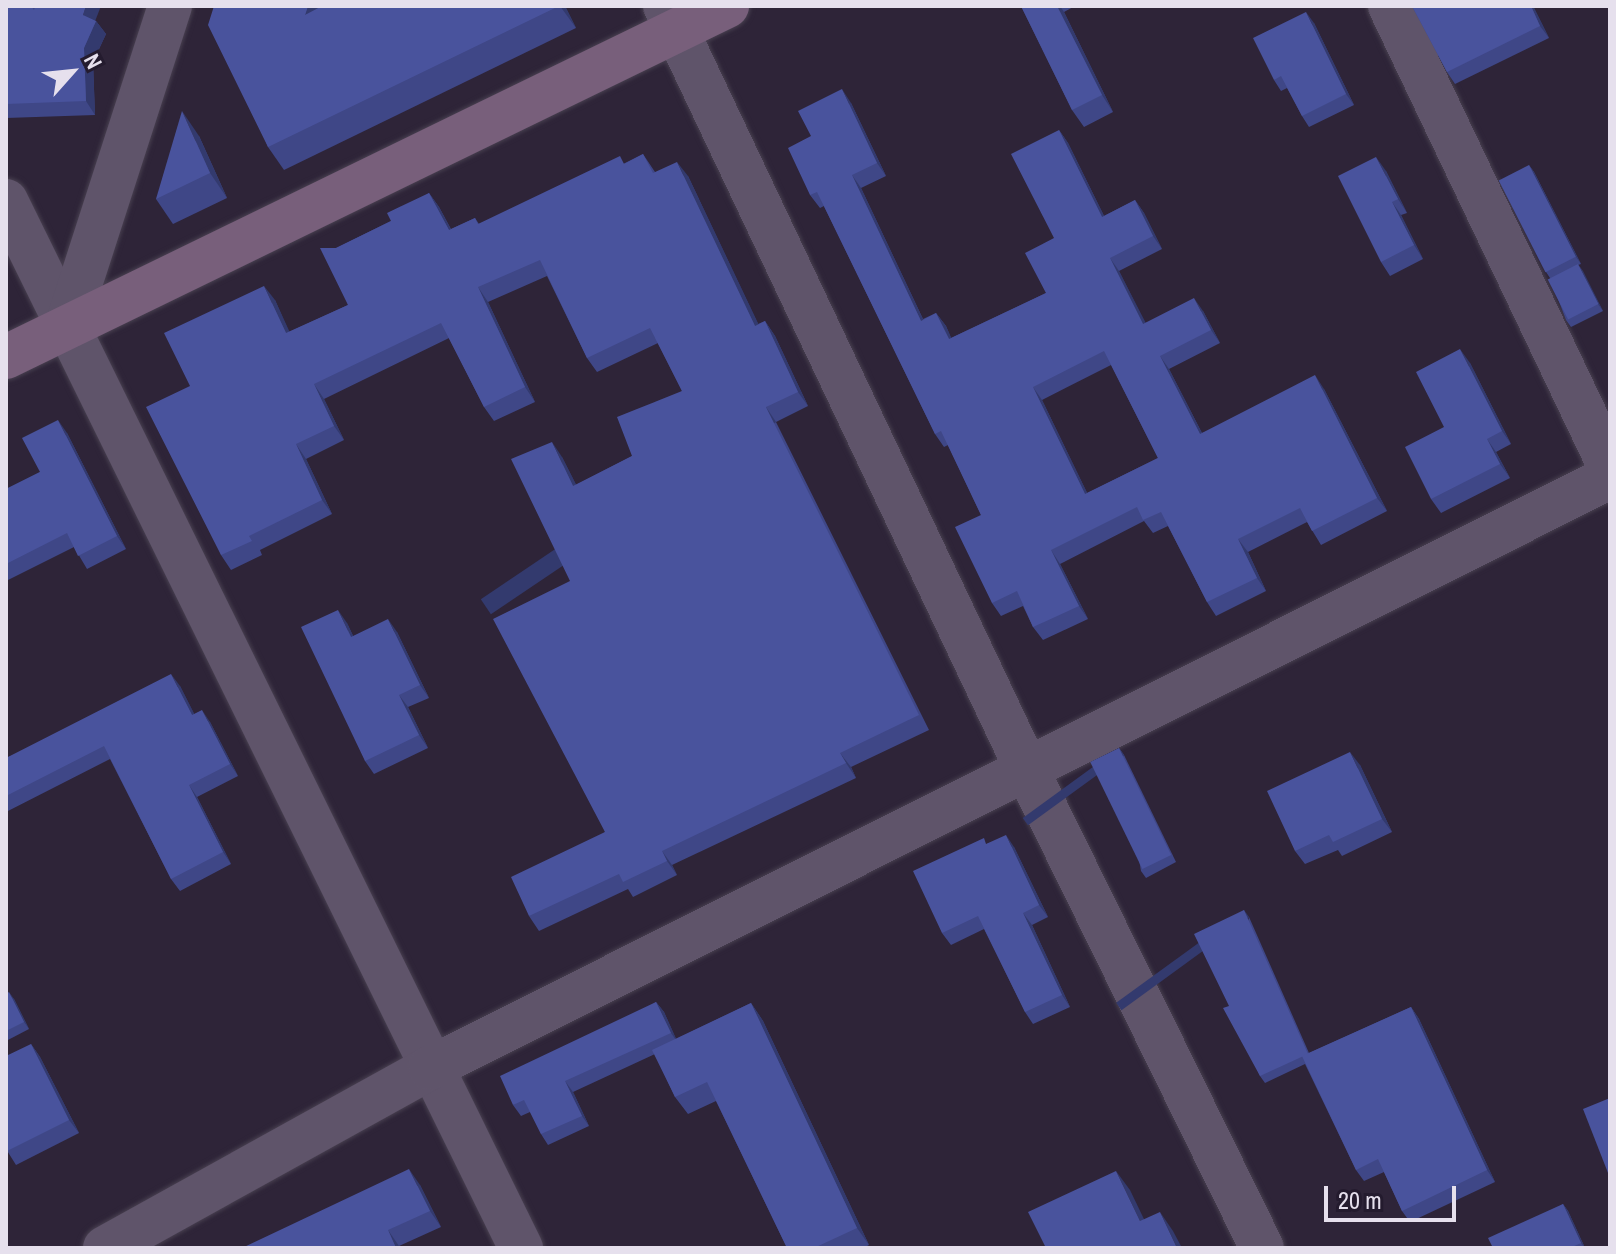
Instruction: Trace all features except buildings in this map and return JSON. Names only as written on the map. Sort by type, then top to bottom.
[{"type":"main road","points":[[6,357],[671,18],[727,6]]},
{"type":"street","points":[[66,328],[170,6]]},
{"type":"street","points":[[1390,6],[1610,467]]},
{"type":"street","points":[[671,18],[1028,772],[1262,1248]]},
{"type":"street","points":[[6,201],[521,1248]]},
{"type":"street","points":[[105,1248],[430,1068],[1028,772],[1610,477]]}]
